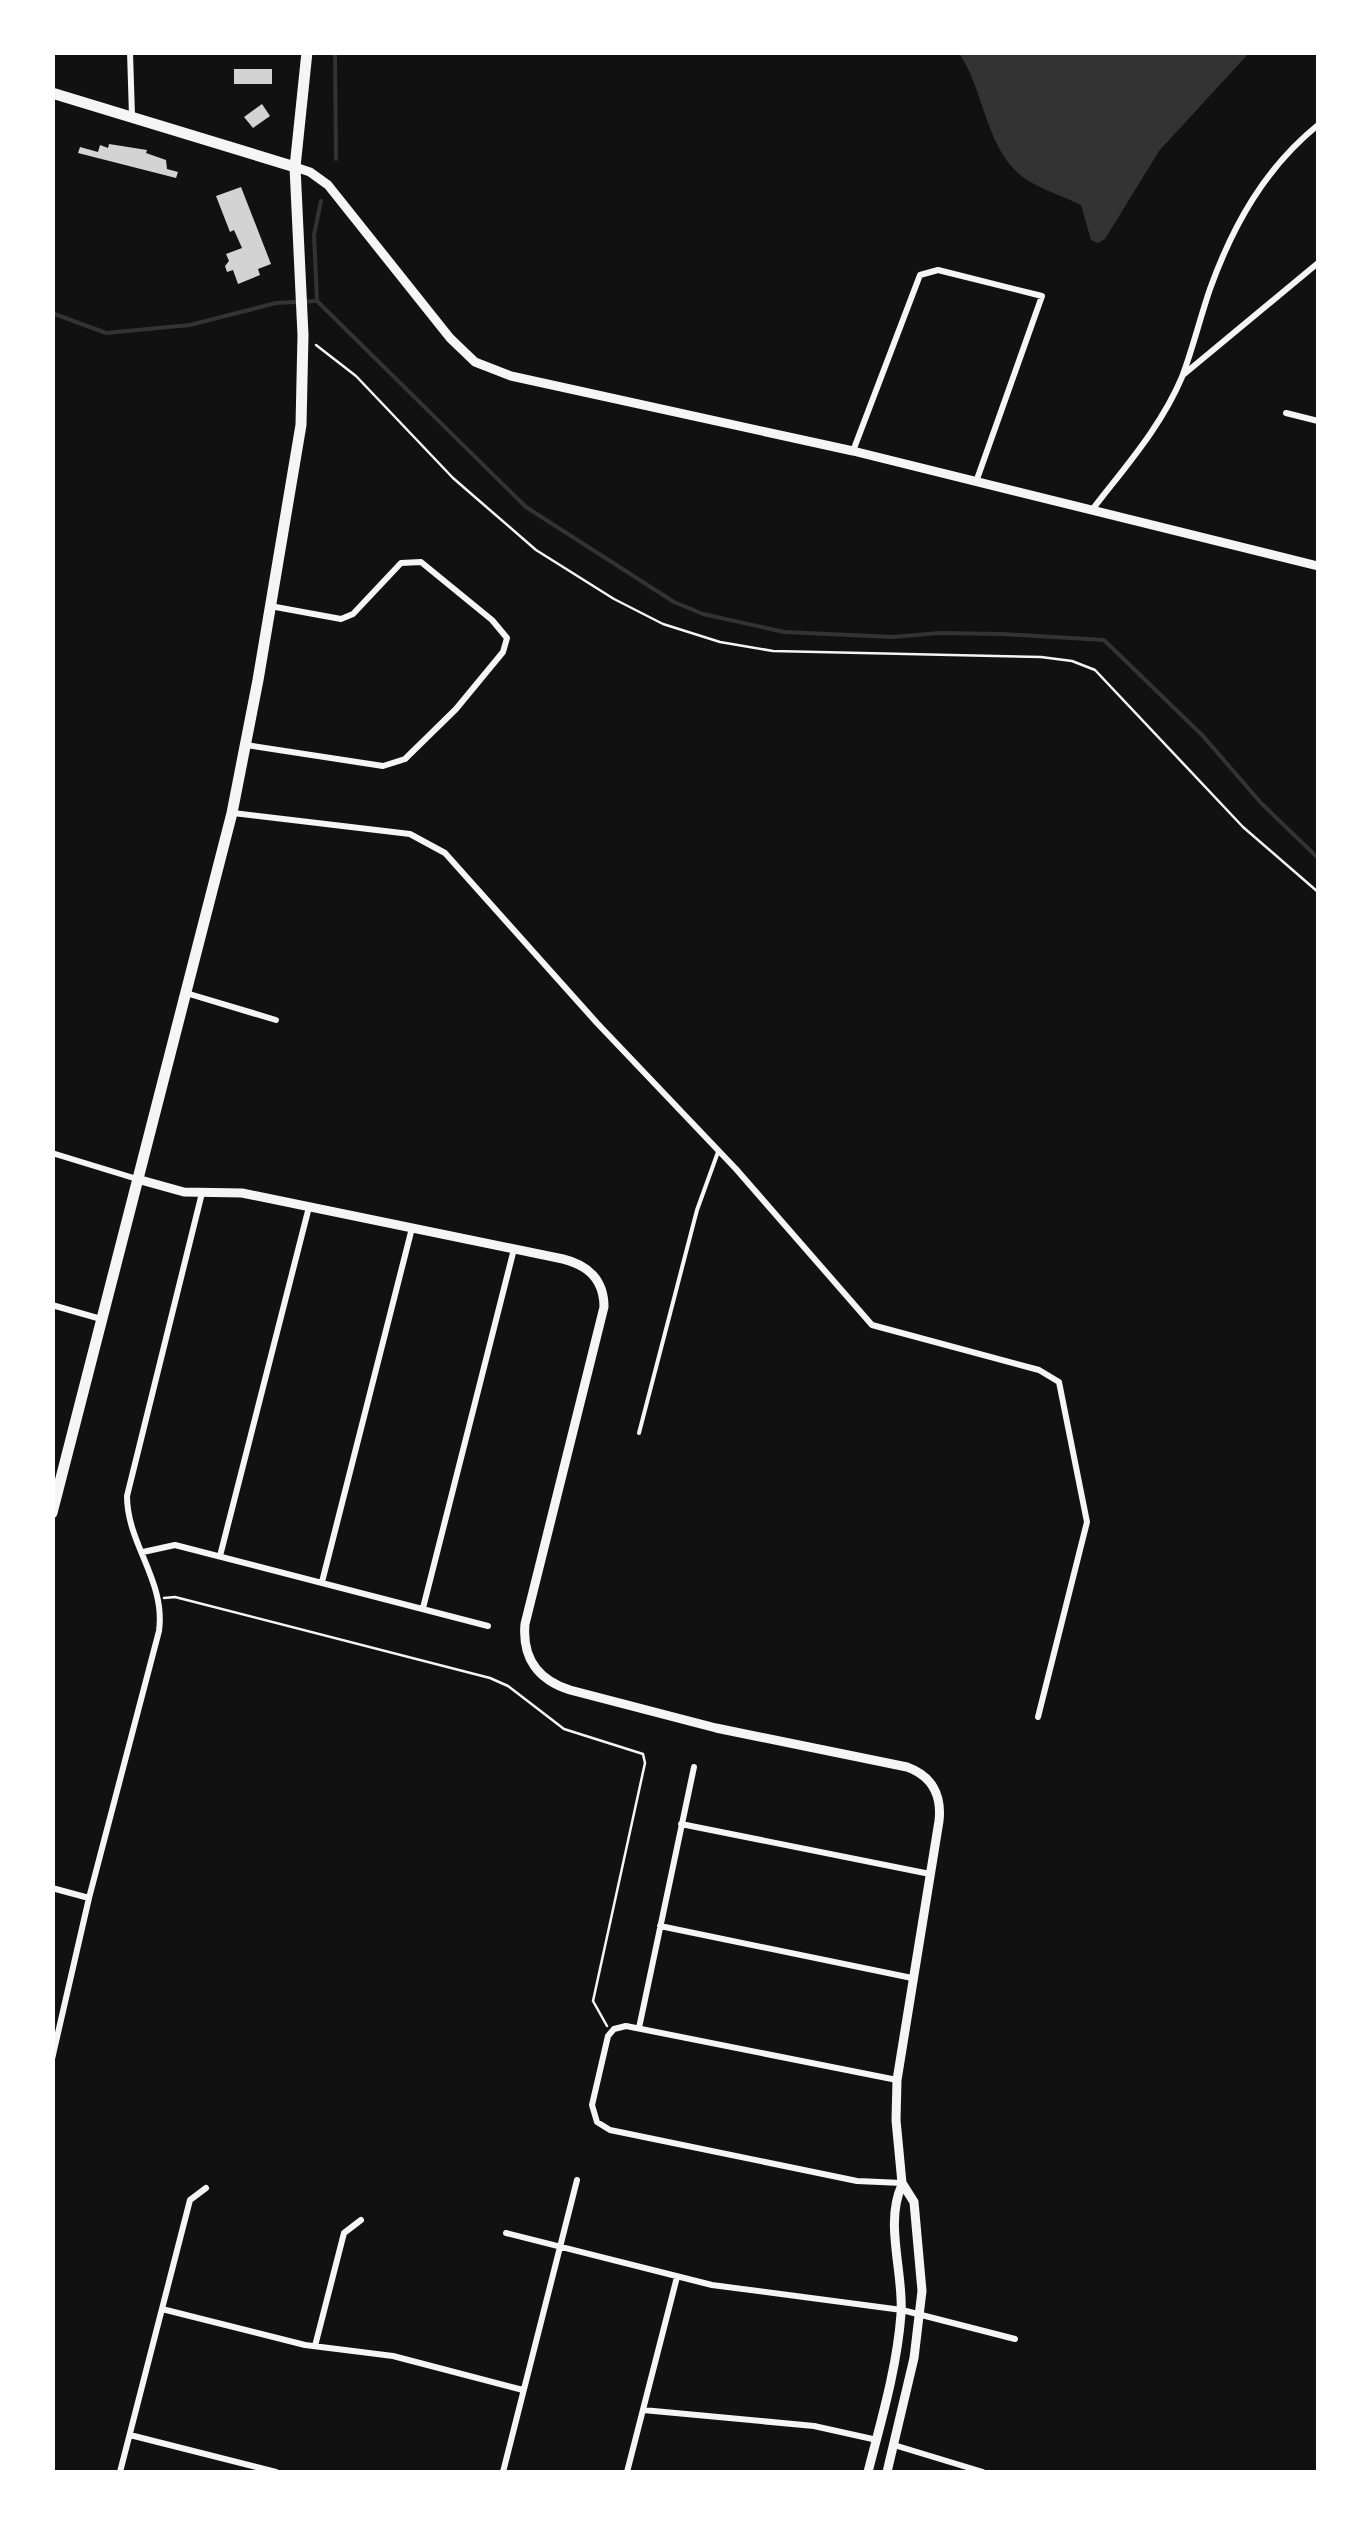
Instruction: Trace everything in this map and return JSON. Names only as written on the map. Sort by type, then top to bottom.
[{"type":"main road","points":[[52,1514],[246,745],[301,425],[302,335],[295,167],[307,52]]},
{"type":"main road","points":[[52,92],[295,167]]},
{"type":"street","points":[[130,52],[132,116]]},
{"type":"street","points":[[1091,510],[1156,426],[1182,376],[1211,288],[1245,211],[1287,153],[1318,125]]},
{"type":"street","points":[[295,167],[328,185],[450,338],[476,362],[534,383],[853,451],[1318,566]]},
{"type":"street","points":[[1182,376],[1318,264]]},
{"type":"street","points":[[853,451],[920,274],[938,270],[1042,296],[976,482]]},
{"type":"street","points":[[1286,413],[1318,421]]},
{"type":"street","points":[[246,745],[383,766],[406,759],[492,666],[503,652],[506,638],[492,620],[421,562],[401,563],[353,614],[341,618],[270,606]]},
{"type":"street","points":[[232,812],[410,834],[445,853],[872,1325],[1039,1370],[1059,1382],[1086,1522],[1038,1717]]},
{"type":"street","points":[[184,993],[276,1020]]},
{"type":"street","points":[[52,1153],[173,1190],[242,1193],[586,1267],[600,1284],[604,1301],[524,1624],[524,1644],[533,1666],[560,1687],[622,1705],[914,1769],[930,1781],[939,1801],[897,2080],[902,2184],[894,2202],[902,2310],[896,2358],[868,2472]]},
{"type":"street","points":[[52,2059],[160,1623],[158,1592],[130,1522],[127,1496],[202,1193]]},
{"type":"street","points":[[220,1556],[309,1207]]},
{"type":"street","points":[[322,1582],[412,1228]]},
{"type":"street","points":[[423,1608],[514,1249]]},
{"type":"street","points":[[52,1305],[101,1319]]},
{"type":"street","points":[[142,1552],[175,1545],[488,1626]]},
{"type":"street","points":[[639,2028],[694,1766]]},
{"type":"street","points":[[682,1824],[930,1874]]},
{"type":"street","points":[[52,1888],[89,1898]]},
{"type":"street","points":[[660,1926],[912,1978]]},
{"type":"street","points":[[897,2080],[621,2026],[610,2032],[592,2105],[595,2120],[604,2128],[848,2179],[902,2184]]},
{"type":"street","points":[[503,2472],[577,2180]]},
{"type":"street","points":[[887,2472],[921,2314],[921,2256],[914,2202],[902,2184]]},
{"type":"street","points":[[120,2472],[190,2200],[206,2188]]},
{"type":"street","points":[[315,2346],[344,2233],[360,2220]]},
{"type":"street","points":[[506,2233],[725,2287],[902,2310],[1015,2339]]},
{"type":"street","points":[[627,2472],[677,2277]]},
{"type":"street","points":[[162,2309],[315,2346],[384,2354],[524,2390]]},
{"type":"street","points":[[643,2410],[814,2426],[876,2440]]},
{"type":"street","points":[[130,2435],[276,2472]]},
{"type":"street","points":[[894,2445],[983,2472]]},
{"type":"lane","points":[[639,1432],[697,1210],[718,1152]]},
{"type":"path","points":[[302,335],[356,376],[453,478],[536,550],[614,600],[664,624],[750,648],[1040,657],[1072,661],[1095,670],[1244,827],[1318,892]]},
{"type":"path","points":[[172,1597],[497,1681],[564,1729],[643,1754],[645,1763],[593,2000],[604,2023]]},
{"type":"shaded area","points":[[959,53],[1249,53],[1159,151],[1105,239],[1098,243],[1091,240],[1081,205],[1030,182],[1011,166],[993,136],[975,84]]},
{"type":"building","points":[[234,69],[272,69],[272,84],[234,84]]},
{"type":"building","points":[[262,104],[270,116],[253,128],[244,117]]},
{"type":"building","points":[[109,144],[147,150],[146,153],[166,160],[167,169],[178,172],[176,178],[78,153],[80,147],[98,152],[100,145],[108,148]]},
{"type":"building","points":[[241,187],[271,264],[258,269],[260,275],[238,284],[233,270],[227,272],[226,254],[242,248],[234,230],[230,232],[216,196]]},
{"type":"waterway","points":[[335,52],[336,159]]},
{"type":"waterway","points":[[321,201],[314,235],[317,301],[526,507],[674,602],[703,614],[784,632],[893,637],[1003,634],[1104,640],[1203,736],[1261,803],[1318,858]]},
{"type":"waterway","points":[[52,313],[106,333],[190,325],[276,303],[316,301]]}]
